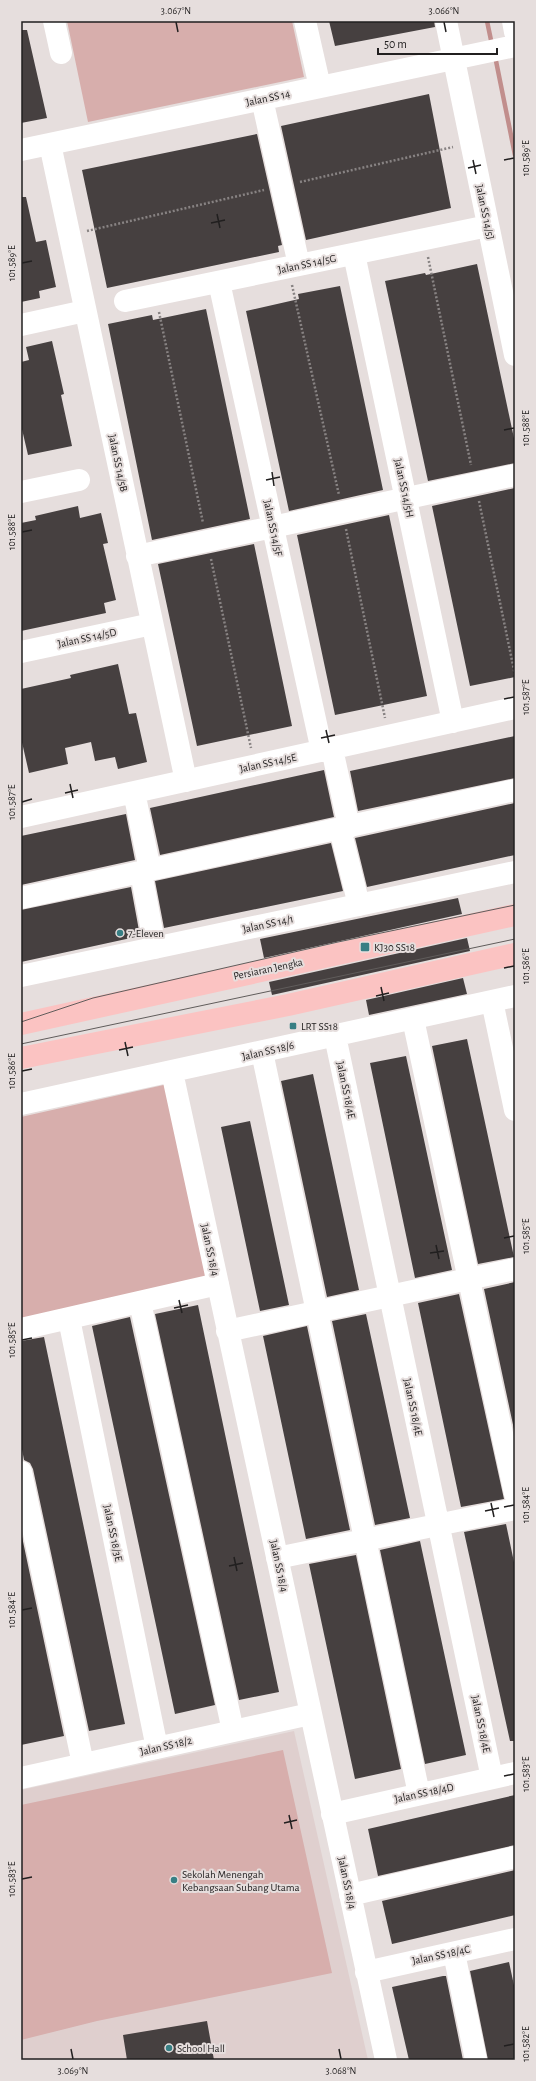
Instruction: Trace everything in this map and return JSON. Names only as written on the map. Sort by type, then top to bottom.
[{"type":"main road","name":"Persiaran Jengka","points":[[21,1024],[515,915]]},
{"type":"main road","points":[[21,1058],[288,1005],[515,954]]},
{"type":"street","points":[[54,21],[61,53]]},
{"type":"street","points":[[305,21],[320,87]]},
{"type":"street","name":"Jalan SS 14/5J","points":[[446,21],[515,355]]},
{"type":"street","points":[[513,21],[515,32]]},
{"type":"street","name":"Jalan SS 14","points":[[21,150],[501,49]]},
{"type":"street","points":[[262,99],[299,265]]},
{"type":"street","name":"Jalan SS 14/5B","points":[[50,144],[186,781]]},
{"type":"street","name":"Jalan SS 14/5G","points":[[125,301],[488,226]]},
{"type":"street","name":"Jalan SS 14/5H","points":[[354,254],[453,722]]},
{"type":"street","name":"Jalan SS 14/5F","points":[[219,282],[273,527],[327,750],[359,905]]},
{"type":"street","points":[[21,326],[85,311]]},
{"type":"street","points":[[138,556],[515,475]]},
{"type":"street","points":[[21,492],[79,480]]},
{"type":"street","name":"Jalan SS 14/5D","points":[[21,652],[152,624]]},
{"type":"street","name":"Jalan SS 14/5E","points":[[21,817],[515,708]]},
{"type":"street","points":[[21,898],[515,790]]},
{"type":"street","points":[[134,792],[155,948]]},
{"type":"street","name":"Jalan SS 14/1","points":[[21,976],[515,872]]},
{"type":"street","name":"Jalan SS 18/6","points":[[21,1104],[515,996]]},
{"type":"street","points":[[492,1002],[515,1110]]},
{"type":"street","points":[[414,1019],[515,1494]]},
{"type":"street","name":"Jalan SS 18/4E","points":[[335,1036],[492,1778]]},
{"type":"street","points":[[262,1052],[419,1794]]},
{"type":"street","name":"Jalan SS 18/4","points":[[172,1072],[386,2060]]},
{"type":"street","points":[[227,1331],[515,1269]]},
{"type":"street","points":[[21,1330],[218,1284]]},
{"type":"street","points":[[140,1302],[233,1731]]},
{"type":"street","name":"Jalan SS 18/3E","points":[[69,1318],[157,1748]]},
{"type":"street","points":[[21,1472],[83,1764]]},
{"type":"street","points":[[277,1558],[515,1509]]},
{"type":"street","name":"Jalan SS 18/2","points":[[21,1778],[310,1714]]},
{"type":"street","name":"Jalan SS 18/4D","points":[[332,1814],[515,1773]]},
{"type":"street","points":[[350,1895],[515,1858]]},
{"type":"street","name":"Jalan SS 18/4C","points":[[366,1972],[515,1939]]},
{"type":"street","points":[[454,1952],[476,2060]]},
{"type":"path","points":[[69,235],[471,143]]},
{"type":"path","points":[[424,239],[515,675]]},
{"type":"shaded area","points":[[67,21],[292,21],[304,77],[88,122]]},
{"type":"shaded area","points":[[168,1084],[211,1278],[21,1321],[21,1117]]},
{"type":"shaded area","name":"Sekolah Menengah Kebangsaan Subang Utama","points":[[294,1731],[368,2060],[21,2060],[21,1790]]},
{"type":"shaded area","name":"Sekolah Menengah Kebangsaan Subang Utama","points":[[283,1750],[332,1973],[97,2021],[21,2040],[21,1805]]},
{"type":"building","points":[[329,21],[434,21],[435,27],[335,46]]},
{"type":"building","points":[[21,30],[27,30],[47,118],[21,123]]},
{"type":"building","points":[[429,94],[451,208],[306,240],[281,126]]},
{"type":"building","points":[[257,134],[282,245],[278,246],[279,252],[107,288],[82,170]]},
{"type":"building","points":[[21,197],[26,197],[36,242],[46,240],[56,287],[39,291],[40,298],[21,302]]},
{"type":"building","points":[[477,264],[515,443],[515,463],[428,481],[385,281],[425,273],[426,275]]},
{"type":"building","points":[[340,286],[383,490],[289,511],[246,311],[299,299],[298,294]]},
{"type":"building","points":[[206,309],[250,519],[152,540],[108,324],[152,315],[153,320]]},
{"type":"building","points":[[52,341],[64,394],[61,395],[72,446],[28,455],[21,425],[21,362],[29,360],[26,347]]},
{"type":"building","points":[[515,488],[515,677],[470,686],[432,506]]},
{"type":"building","points":[[78,506],[80,518],[101,513],[108,543],[103,544],[116,600],[104,603],[106,613],[21,631],[21,523],[36,520],[35,516]]},
{"type":"building","points":[[389,515],[427,696],[335,715],[297,535]]},
{"type":"building","points":[[254,544],[292,726],[197,746],[158,564]]},
{"type":"building","points":[[118,664],[129,714],[136,713],[147,762],[118,769],[115,757],[95,761],[91,742],[65,748],[68,764],[29,773],[21,738],[21,689],[71,678],[70,675]]},
{"type":"building","points":[[515,736],[515,778],[358,811],[350,771]]},
{"type":"building","points":[[324,770],[334,817],[160,855],[150,808]]},
{"type":"building","points":[[515,803],[515,855],[367,887],[355,838]]},
{"type":"building","points":[[126,814],[135,860],[21,885],[21,836]]},
{"type":"building","points":[[331,843],[343,891],[164,928],[155,881]]},
{"type":"building","points":[[131,887],[140,936],[21,962],[21,910]]},
{"type":"building","points":[[458,898],[462,914],[264,958],[260,939]]},
{"type":"building","points":[[467,938],[470,951],[272,995],[269,982]]},
{"type":"building","points":[[463,978],[467,994],[369,1015],[366,1000]]},
{"type":"building","points":[[467,1039],[514,1257],[478,1264],[432,1046]]},
{"type":"building","points":[[406,1056],[452,1270],[415,1278],[370,1063]]},
{"type":"building","points":[[313,1074],[359,1290],[327,1297],[281,1081]]},
{"type":"building","points":[[250,1121],[289,1305],[260,1311],[221,1127]]},
{"type":"building","points":[[515,1282],[515,1434],[484,1289]]},
{"type":"building","points":[[459,1294],[504,1499],[461,1507],[418,1303]]},
{"type":"building","points":[[198,1305],[279,1692],[239,1700],[155,1314]]},
{"type":"building","points":[[366,1314],[410,1518],[375,1525],[332,1321]]},
{"type":"building","points":[[130,1317],[215,1705],[175,1714],[92,1326]]},
{"type":"building","points":[[307,1326],[350,1530],[306,1539],[263,1336]]},
{"type":"building","points":[[44,1337],[125,1724],[89,1731],[33,1469],[30,1463],[24,1460],[21,1444],[21,1341]]},
{"type":"building","points":[[506,1524],[515,1567],[515,1741],[510,1741],[464,1532]]},
{"type":"building","points":[[21,1532],[64,1736],[21,1745]]},
{"type":"building","points":[[420,1541],[466,1755],[425,1764],[380,1550]]},
{"type":"building","points":[[356,1555],[401,1769],[355,1779],[309,1564]]},
{"type":"building","points":[[515,1795],[515,1845],[378,1876],[368,1829]]},
{"type":"building","points":[[515,1870],[515,1915],[392,1944],[382,1901]]},
{"type":"building","points":[[509,1962],[515,1990],[515,2060],[488,2060],[470,1971]]},
{"type":"building","points":[[446,1976],[463,2060],[409,2060],[392,1987]]},
{"type":"building","name":"School Hall","points":[[207,2021],[214,2060],[127,2060],[123,2035]]},
{"type":"waterway","points":[[487,21],[492,45]]},
{"type":"waterway","points":[[495,56],[515,155]]},
{"type":"tram line","points":[[21,1022],[93,998],[338,942],[515,905]]},
{"type":"tram line","points":[[21,1044],[515,939]]},
{"type":"place","name":"7-Eleven","points":[[120,933]]},
{"type":"place","name":"KJ30 SS18","points":[[365,947]]},
{"type":"place","name":"LRT SS18","points":[[293,1026]]},
{"type":"place","name":"Sekolah Menengah Kebangsaan Subang Utama","points":[[174,1880]]},
{"type":"place","name":"School Hall","points":[[169,2048]]}]
